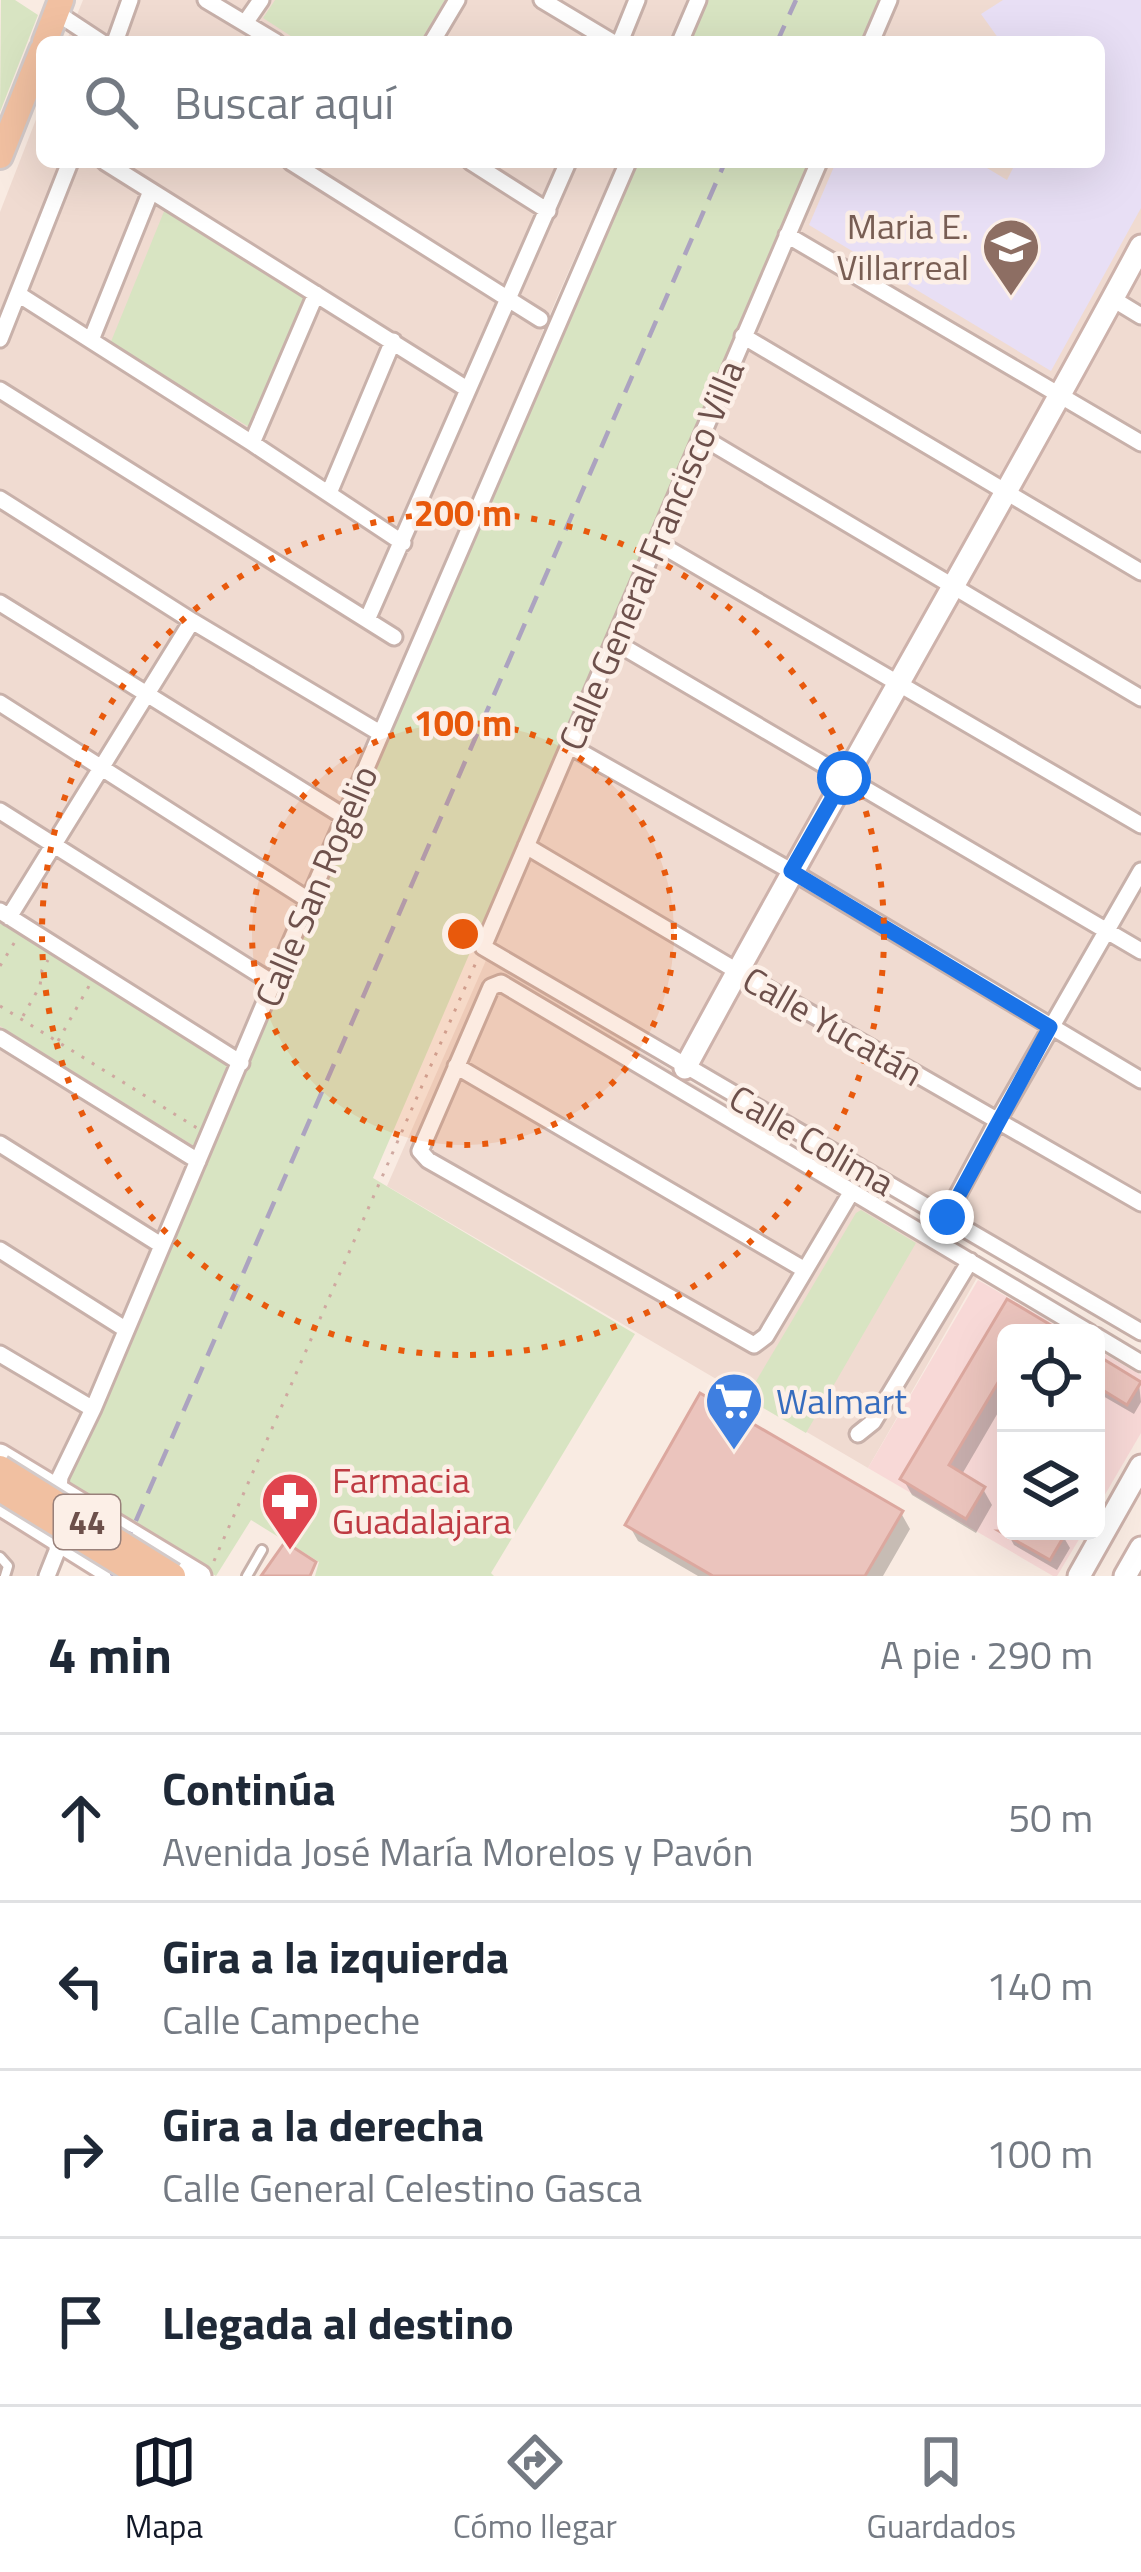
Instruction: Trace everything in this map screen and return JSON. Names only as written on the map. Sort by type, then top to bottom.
[{"type":"main road","points":[[46,36],[52,4]]},
{"type":"main road","points":[[0,157],[36,66]]},
{"type":"main road","name":"44","points":[[2,1461],[173,1576]]},
{"type":"main road","name":"44","points":[[0,1490],[142,1576]]},
{"type":"street","points":[[117,36],[130,0]]},
{"type":"street","points":[[206,0],[266,36]]},
{"type":"street","points":[[245,23],[261,0]]},
{"type":"street","points":[[438,36],[457,0]]},
{"type":"street","points":[[542,0],[605,36]]},
{"type":"street","points":[[619,36],[637,0]]},
{"type":"street","points":[[683,36],[698,0]]},
{"type":"street","points":[[874,36],[889,0]]},
{"type":"street","points":[[52,4],[93,36]]},
{"type":"street","points":[[0,339],[68,168]]},
{"type":"street","points":[[114,168],[466,389]]},
{"type":"street","points":[[301,168],[540,319]]},
{"type":"street","points":[[480,168],[548,211]]},
{"type":"street","points":[[367,620],[566,168]]},
{"type":"street","name":"Calle San Rogelio","points":[[59,1484],[625,168]]},
{"type":"street","name":"Calle General Francisco Villa","points":[[482,947],[815,168]]},
{"type":"street","points":[[91,340],[151,191]]},
{"type":"street","points":[[787,235],[1141,442]]},
{"type":"street","points":[[685,1067],[1141,246]]},
{"type":"street","points":[[18,294],[403,543]]},
{"type":"street","points":[[252,443],[316,294]]},
{"type":"street","points":[[1113,298],[1141,316]]},
{"type":"street","points":[[743,336],[1141,572]]},
{"type":"street","points":[[329,493],[393,341]]},
{"type":"street","points":[[0,390],[394,637]]},
{"type":"street","points":[[702,437],[1141,698]]},
{"type":"street","points":[[0,499],[380,734]]},
{"type":"street","points":[[656,542],[1141,825]]},
{"type":"street","points":[[0,603],[345,817]]},
{"type":"street","points":[[192,621],[53,845],[4,914],[241,1063]]},
{"type":"street","points":[[615,642],[1141,952]]},
{"type":"street","points":[[0,704],[310,901]]},
{"type":"street","points":[[570,746],[791,871],[1141,1080]]},
{"type":"street","points":[[0,812],[273,983]]},
{"type":"street","name":"Calle Yucatán","points":[[526,845],[1141,1203]]},
{"type":"street","points":[[934,1240],[1141,871]]},
{"type":"street","name":"Calle Colima","points":[[482,947],[1141,1332]]},
{"type":"street","points":[[852,1191],[760,1343],[747,1343],[428,1160],[420,1150],[491,987],[499,983],[893,1215],[1075,1324]]},
{"type":"street","points":[[0,1038],[198,1161]]},
{"type":"street","points":[[455,1066],[806,1270]]},
{"type":"street","points":[[0,1144],[161,1245]]},
{"type":"street","points":[[0,1250],[125,1329]]},
{"type":"street","points":[[858,1435],[873,1422],[970,1261]]},
{"type":"street","points":[[1105,1342],[1141,1364]]},
{"type":"street","points":[[0,1354],[93,1409]]},
{"type":"street","points":[[2,1461],[59,1484],[204,1575]]},
{"type":"street","points":[[0,1490],[12,1469],[2,1461]]},
{"type":"street","points":[[1079,1576],[1141,1466]]},
{"type":"street","points":[[46,1576],[57,1551],[59,1484]]},
{"type":"street","points":[[0,1504],[115,1576]]},
{"type":"street","points":[[1125,1576],[1141,1548]]},
{"type":"lane","points":[[247,1576],[262,1550]]},
{"type":"lane","points":[[0,1557],[8,1566],[5,1576]]},
{"type":"path","points":[[0,966],[20,933]]},
{"type":"path","points":[[204,1575],[482,947]]},
{"type":"path","points":[[22,1019],[53,954]]},
{"type":"path","points":[[58,1041],[92,980]]},
{"type":"path","points":[[0,1006],[201,1131]]},
{"type":"shaded area","points":[[83,0],[688,0],[673,36],[68,36]]},
{"type":"shaded area","points":[[892,0],[1141,0],[1141,1325],[490,943],[819,168],[1105,168],[1105,36],[877,36]]},
{"type":"shaded area","name":"Maria E. Villarreal","points":[[1003,0],[1141,0],[1141,208],[1051,371],[809,225],[833,168],[987,168],[1007,180],[1013,168],[1105,168],[1105,36],[997,36],[981,14]]},
{"type":"shaded area","points":[[36,119],[36,168],[614,168],[126,1323],[54,1474],[0,1441],[0,212]]},
{"type":"shaded area","points":[[487,958],[986,1262],[868,1468],[387,1186]]},
{"type":"shaded area","points":[[978,1280],[1054,1324],[997,1324],[997,1540],[1079,1540],[1057,1576],[868,1468]]},
{"type":"shaded area","points":[[1105,1354],[1141,1375],[1141,1433],[1105,1495]]},
{"type":"shaded area","points":[[0,1513],[49,1544],[35,1576],[0,1576]]},
{"type":"green space","points":[[1,0],[15,0],[38,15],[0,112]]},
{"type":"green space","points":[[275,0],[445,0],[424,36],[291,36],[263,18]]},
{"type":"green space","points":[[708,0],[880,0],[865,36],[693,36]]},
{"type":"green space","points":[[635,168],[807,168],[373,1178],[635,1334],[491,1573],[494,1576],[315,1576],[319,1562],[251,1520],[216,1576],[72,1491],[69,1478]]},
{"type":"green space","points":[[165,209],[307,299],[254,430],[110,344]]},
{"type":"green space","points":[[0,921],[229,1064],[194,1146],[0,1026]]},
{"type":"green space","points":[[861,1210],[916,1243],[806,1433],[746,1398]]},
{"type":"building","points":[[1007,1299],[1049,1324],[997,1324],[997,1384],[949,1465],[985,1487],[966,1519],[900,1479]]},
{"type":"building","points":[[1105,1360],[1141,1382],[1127,1405],[1105,1392]]},
{"type":"building","name":"Walmart","points":[[700,1393],[903,1511],[865,1576],[713,1576],[625,1525]]},
{"type":"building","points":[[1015,1540],[1062,1540],[1050,1560]]},
{"type":"building","name":"Farmacia Guadalajara","points":[[285,1542],[316,1562],[310,1576],[261,1576]]},
{"type":"railway","points":[[780,36],[796,0]]},
{"type":"railway","points":[[112,1576],[722,168]]},
{"type":"place","name":"Maria E. Villarreal","points":[[1011,298]]},
{"type":"place","name":"Walmart","points":[[734,1452]]},
{"type":"place","name":"Farmacia Guadalajara","points":[[290,1552]]},
{"type":"route","points":[[844,778],[791,871],[1050,1027],[947,1217]]}]
